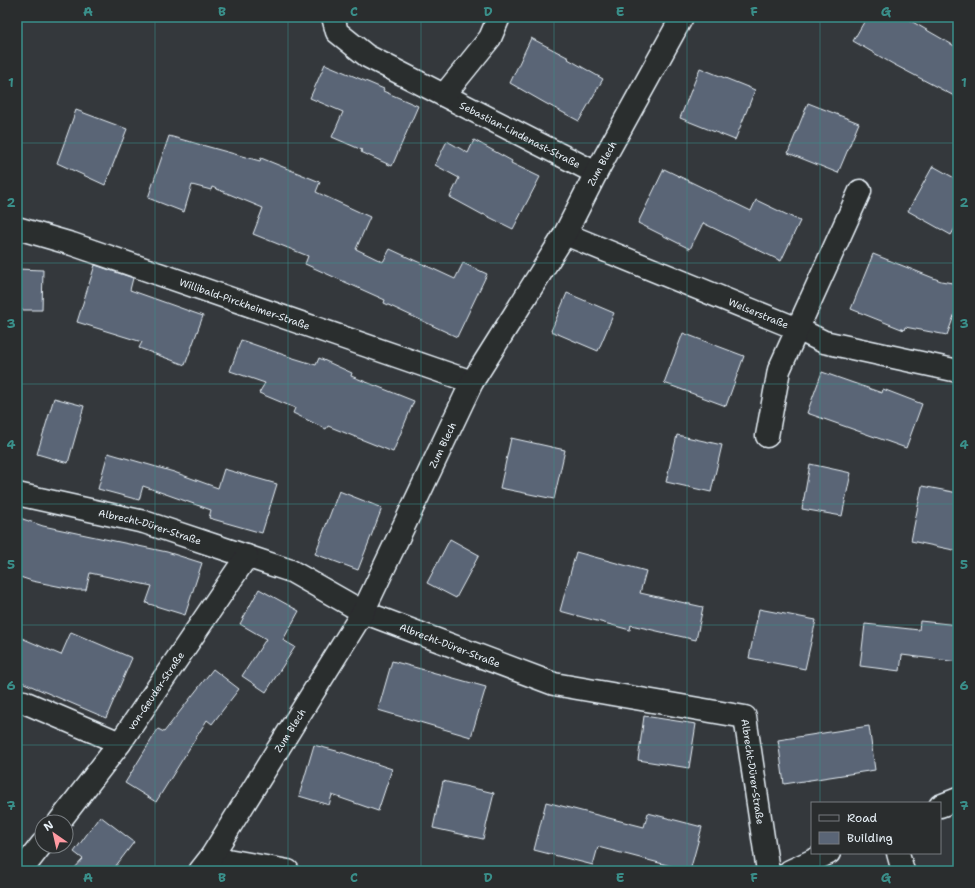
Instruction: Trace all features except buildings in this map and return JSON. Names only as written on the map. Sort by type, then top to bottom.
[{"type":"street","name":"Sebastian-Lindenast-Straße","points":[[333,17],[337,32],[367,56],[596,173]]},
{"type":"street","points":[[444,95],[490,38],[499,17]]},
{"type":"street","name":"Zum Blech","points":[[205,864],[363,612],[472,382],[565,234],[596,173],[682,17]]},
{"type":"street","points":[[767,436],[779,370],[860,190]]},
{"type":"street","name":"Willibald-Pirckheimer-Straße","points":[[17,228],[72,244],[472,382]]},
{"type":"street","name":"Welserstraße","points":[[565,234],[798,329],[824,342],[958,371]]},
{"type":"street","name":"Albrecht-Dürer-Straße","points":[[17,494],[144,522],[291,571],[363,612],[554,684],[745,717],[768,871]]},
{"type":"street","name":"von-Geuder-Straße","points":[[65,814],[120,743],[247,556]]},
{"type":"street","points":[[17,701],[24,702],[120,743]]},
{"type":"street","points":[[941,806],[958,800]]},
{"type":"street","points":[[21,871],[34,854]]},
{"type":"street","points":[[790,871],[827,854]]},
{"type":"street","points":[[898,854],[903,871]]},
{"type":"street","points":[[205,864],[288,871]]}]
